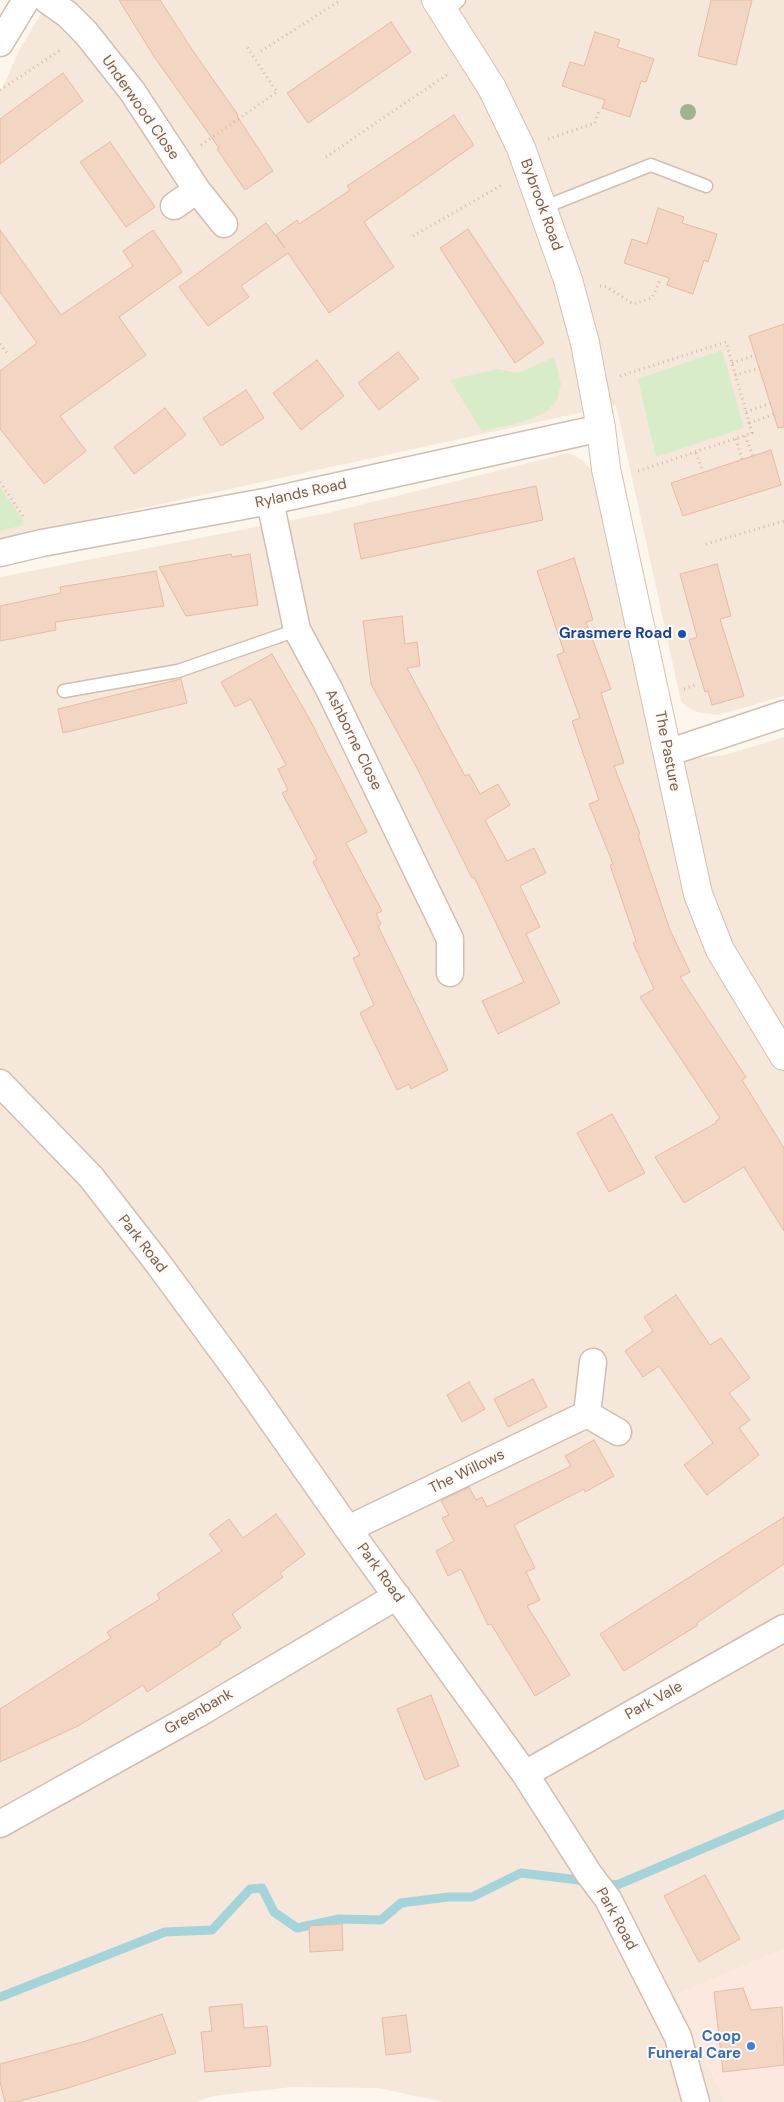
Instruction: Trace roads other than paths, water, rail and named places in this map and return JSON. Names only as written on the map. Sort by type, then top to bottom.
[{"type":"street","points":[[0,43],[26,0]]},
{"type":"street","name":"Underwood Close","points":[[48,0],[67,14],[86,34],[132,91],[197,190],[224,224]]},
{"type":"street","name":"Bybrook Road","points":[[447,4],[473,57],[492,88],[525,159],[568,280],[584,343],[601,428]]},
{"type":"street","points":[[174,206],[197,190]]},
{"type":"street","name":"The Pasture","points":[[601,428],[609,481],[701,902],[720,950],[784,1056]]},
{"type":"street","name":"Rylands Road","points":[[0,553],[42,543],[270,501],[601,428]]},
{"type":"street","name":"Ashborne Close","points":[[270,501],[297,630],[329,689],[450,939],[450,973]]},
{"type":"street","points":[[667,753],[784,714]]},
{"type":"street","name":"Park Road","points":[[0,1083],[91,1177],[157,1262],[525,1774],[608,1899],[678,2036],[696,2102]]},
{"type":"street","points":[[594,1362],[587,1414],[618,1432]]},
{"type":"street","name":"The Willows","points":[[348,1529],[587,1414]]},
{"type":"street","name":"Greenbank","points":[[0,1824],[196,1715],[396,1596]]},
{"type":"street","name":"Park Vale","points":[[525,1774],[784,1628]]},
{"type":"lane","points":[[542,208],[651,165],[706,186]]},
{"type":"lane","points":[[64,691],[178,671],[297,630]]},
{"type":"waterway","points":[[602,1883],[617,1885],[784,1814]]},
{"type":"waterway","points":[[0,1997],[165,1932],[212,1930],[250,1889],[262,1888],[274,1912],[297,1928],[339,1919],[381,1920],[401,1903],[448,1897],[472,1897],[521,1873],[587,1881]]},
{"type":"place","name":"Grasmere Road","points":[[682,634]]},
{"type":"place","name":"Coop Funeral Care","points":[[751,2046]]}]
